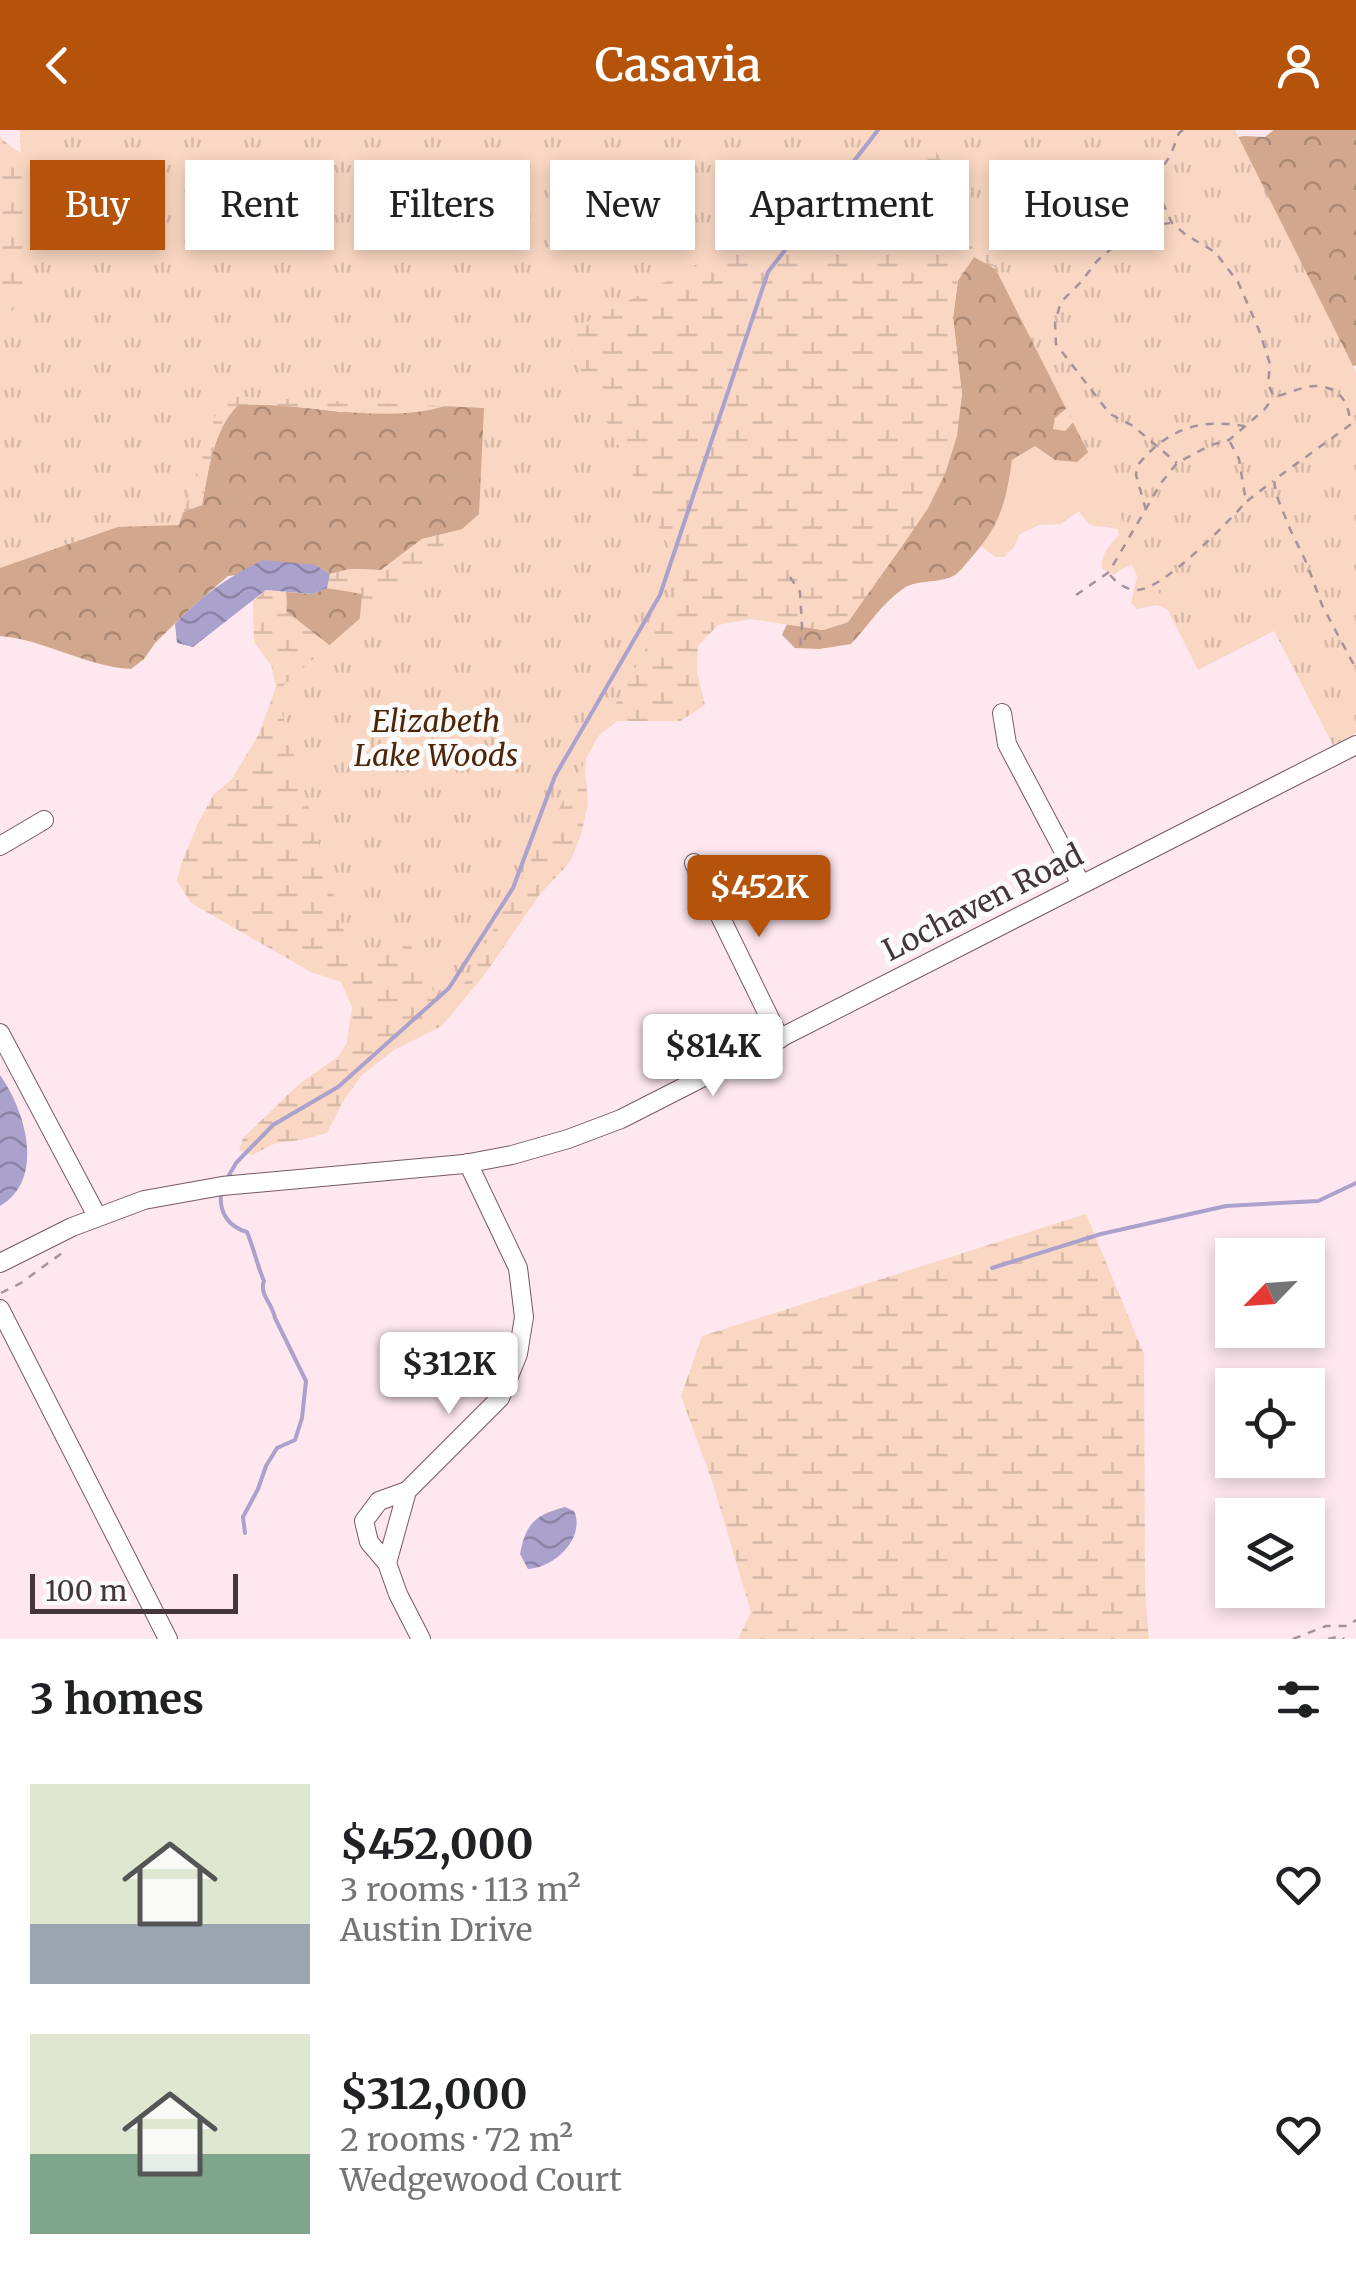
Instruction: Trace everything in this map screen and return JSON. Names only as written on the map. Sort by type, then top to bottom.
[{"type":"street","points":[[1002,713],[1008,744],[1081,884]]},
{"type":"street","name":"Lochaven Road","points":[[0,1263],[98,1216],[144,1200],[222,1186],[468,1163],[512,1155],[621,1119],[1356,745]]},
{"type":"street","points":[[0,846],[44,820]]},
{"type":"street","points":[[694,863],[780,1039]]},
{"type":"street","points":[[0,1033],[98,1216]]},
{"type":"street","points":[[421,1639],[387,1563],[370,1542],[364,1521],[379,1501],[407,1491],[500,1398],[518,1354],[524,1316],[518,1268],[468,1163]]},
{"type":"street","points":[[0,1309],[168,1639]]},
{"type":"street","points":[[387,1563],[407,1491]]},
{"type":"path","points":[[1183,130],[1160,172],[1158,193],[1172,223],[1215,252],[1238,282],[1270,364],[1268,384],[1274,397]]},
{"type":"path","points":[[1172,223],[1142,228],[1097,261],[1061,302],[1055,322],[1056,344],[1106,409],[1134,426],[1177,462]]},
{"type":"path","points":[[1076,595],[1108,573],[1161,482],[1177,462],[1229,440],[1274,397],[1316,386],[1340,394],[1350,409],[1350,425],[1246,502],[1177,568],[1155,584],[1135,590],[1117,583],[1108,573]]},
{"type":"path","points":[[1146,510],[1137,466],[1157,444],[1192,426],[1245,427]]},
{"type":"path","points":[[1229,440],[1240,459],[1246,502]]},
{"type":"path","points":[[1274,480],[1276,494],[1322,605],[1356,669]]},
{"type":"path","points":[[790,576],[800,592],[800,648]]},
{"type":"path","points":[[0,1294],[66,1250]]},
{"type":"path","points":[[1293,1639],[1335,1623],[1348,1626],[1356,1620]]},
{"type":"path","points":[[1330,1638],[1344,1639]]},
{"type":"green space","name":"Elizabeth Lake Woods","points":[[20,130],[1235,130],[1356,372],[1356,733],[1333,745],[1274,631],[1198,670],[969,216],[969,160],[941,160],[933,145],[904,160],[715,160],[715,250],[727,250],[563,334],[684,578],[446,1017],[408,940],[354,967],[276,692],[479,514],[484,408],[222,396],[179,525],[118,527],[0,568],[0,317],[26,303]]},
{"type":"green space","points":[[1074,130],[1058,160],[989,160],[989,250],[1008,250],[997,270],[974,257],[958,280],[953,318],[962,395],[957,436],[945,474],[928,508],[848,622],[823,630],[750,619],[718,625],[698,646],[697,672],[705,705],[680,721],[617,721],[588,744],[588,804],[570,862],[540,894],[485,974],[442,1026],[394,1050],[361,1076],[327,1133],[276,1143],[252,1155],[239,1150],[243,1138],[299,1084],[340,1055],[347,1042],[352,1007],[341,982],[311,972],[191,903],[177,881],[199,821],[214,794],[232,779],[259,734],[276,687],[271,665],[254,642],[253,601],[266,590],[286,592],[287,612],[346,658],[357,649],[362,594],[327,588],[330,574],[350,569],[381,570],[422,539],[498,516],[495,418],[477,397],[432,410],[395,414],[238,405],[217,438],[202,505],[168,518],[124,509],[0,555],[0,137],[33,160],[30,160],[30,250],[165,250],[165,168],[185,168],[185,250],[334,250],[334,168],[354,168],[354,250],[530,250],[530,168],[550,166],[550,250],[695,250],[695,160],[641,160]]},
{"type":"green space","points":[[1274,130],[1356,130],[1356,365],[1079,398],[1055,418],[1053,429],[1065,431],[1081,414],[1092,449],[1077,462],[1055,460],[1035,446],[1012,460],[995,524],[957,573],[904,588],[851,644],[795,648],[782,635],[787,624],[823,630],[848,622],[928,508],[962,395],[953,318],[958,280],[974,257],[989,250],[1164,250],[1164,167],[1224,139],[1265,137]]},
{"type":"green space","points":[[477,397],[495,418],[514,476],[472,527],[422,539],[381,570],[350,569],[330,574],[316,565],[228,576],[131,669],[98,664],[0,636],[0,555],[202,505],[217,439],[238,405],[266,403],[341,412]]},
{"type":"green space","points":[[1079,398],[1293,620],[1173,612],[1157,605],[1137,609],[1131,603],[1137,576],[1132,565],[1114,575],[1102,569],[1104,555],[1119,535],[1118,529],[1092,525],[1079,511],[1061,524],[1039,525],[1020,534],[1004,557],[995,557],[981,546],[1002,505],[1012,460],[1035,446],[1055,460],[1081,414],[1065,431],[1053,430],[1055,418]]},
{"type":"green space","points":[[327,588],[363,593],[357,650],[346,659],[287,612],[286,592],[312,594]]},
{"type":"green space","points":[[1086,1214],[1144,1354],[1145,1587],[1149,1639],[738,1639],[751,1612],[712,1481],[681,1396],[702,1336]]},
{"type":"water","points":[[263,560],[316,565],[330,574],[327,588],[312,594],[266,590],[193,647],[177,643],[175,624],[185,614],[226,581]]},
{"type":"water","points":[[0,1075],[23,1125],[27,1162],[14,1194],[0,1206]]},
{"type":"water","points":[[565,1507],[574,1511],[577,1521],[572,1541],[548,1563],[528,1569],[520,1554],[529,1528],[539,1517]]},
{"type":"waterway","points":[[228,1177],[236,1163],[273,1125],[338,1087],[449,988],[513,888],[555,776],[660,595],[768,272],[878,130]]},
{"type":"waterway","points":[[992,1268],[1101,1234],[1226,1206],[1318,1201],[1356,1183]]},
{"type":"waterway","points":[[221,1194],[226,1218],[247,1232],[264,1281],[264,1294],[306,1381],[295,1440],[277,1448],[266,1466],[243,1517],[245,1533]]}]
